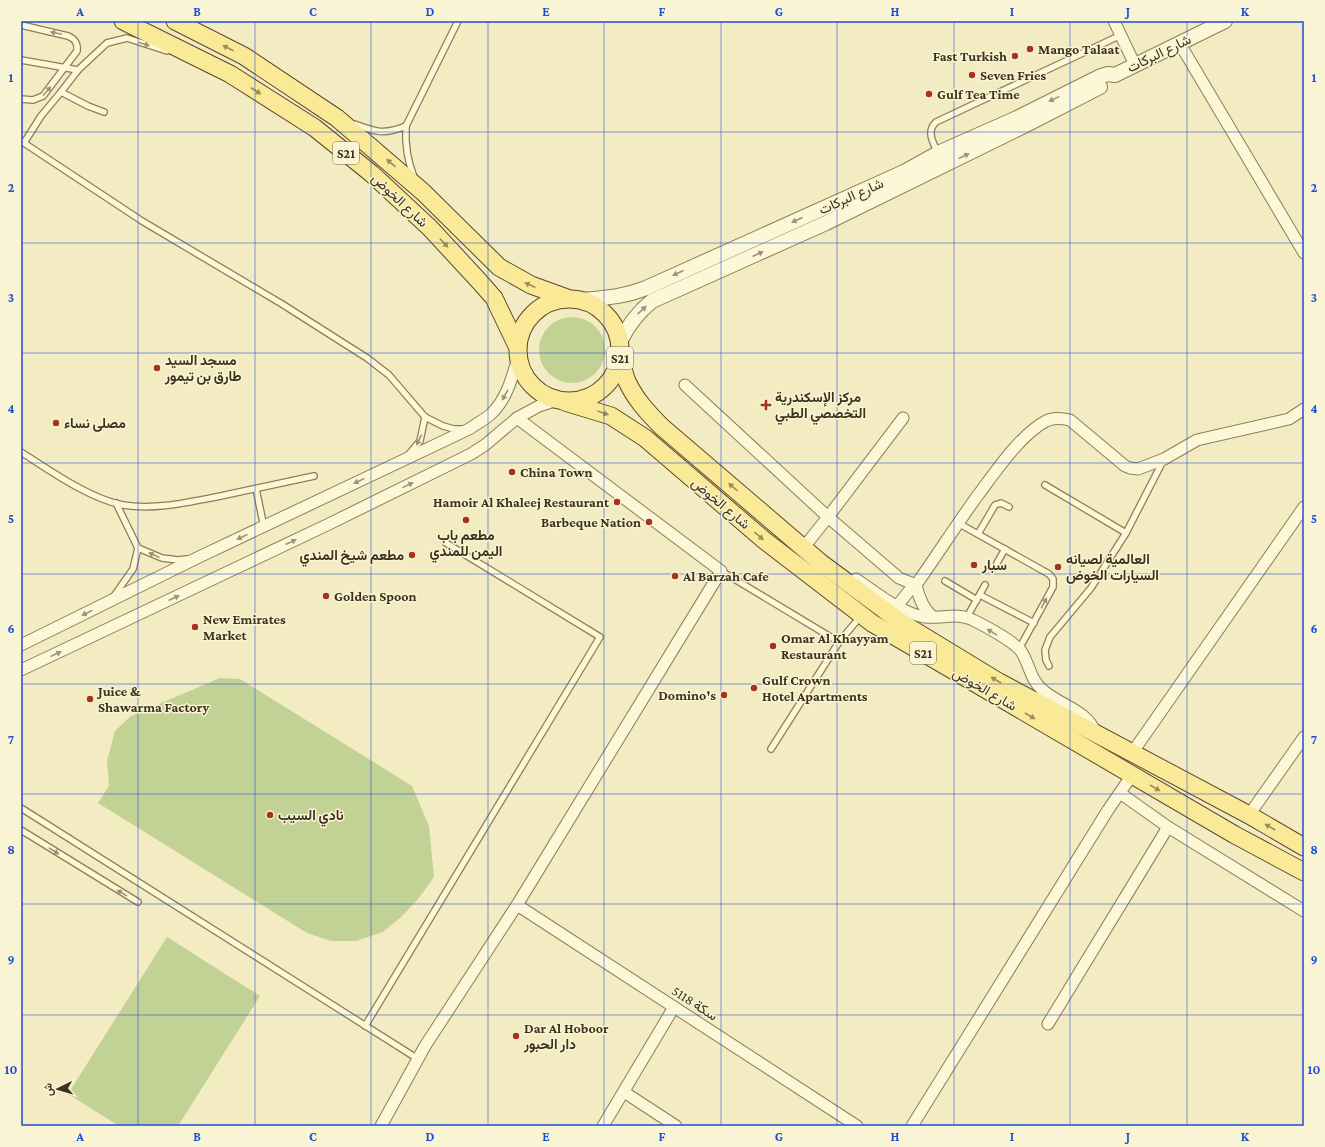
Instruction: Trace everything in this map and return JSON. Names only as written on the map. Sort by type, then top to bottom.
[{"type":"main road","name":"شارع الخوض","points":[[123,21],[230,74],[315,128],[372,174],[430,228],[494,298],[518,352]]},
{"type":"main road","name":"شارع الخوض","points":[[175,21],[244,56],[337,118],[423,192],[499,267],[531,285],[574,299]]},
{"type":"main road","points":[[518,352],[521,331],[528,318],[539,308],[552,301],[574,299]]},
{"type":"main road","name":"S21","points":[[518,352],[522,373],[531,385],[543,395],[561,401],[581,400],[595,395],[607,385],[615,372],[620,350],[616,328],[607,315],[596,306],[574,299]]},
{"type":"main road","name":"شارع الخوض","points":[[620,350],[626,379],[647,412],[662,427],[828,568],[902,623],[999,682],[1249,815],[1304,847]]},
{"type":"main road","name":"شارع الخوض","points":[[561,401],[611,416],[645,438],[764,540],[861,615],[879,627],[1235,835],[1304,872]]},
{"type":"street","points":[[1114,21],[1135,65]]},
{"type":"street","name":"شارع البركات","points":[[620,350],[626,328],[633,318],[652,301],[826,223],[1022,128],[1108,83],[1115,75],[1225,21]]},
{"type":"street","points":[[1180,44],[1304,253]]},
{"type":"street","name":"شارع البركات","points":[[574,299],[618,297],[633,294],[904,172],[938,153],[1017,118],[1101,76],[1108,74],[1115,75]]},
{"type":"street","points":[[826,223],[831,217],[842,210],[938,160],[938,153]]},
{"type":"street","points":[[21,645],[199,557],[468,429],[492,413],[502,401],[509,388],[518,352]]},
{"type":"street","points":[[685,385],[828,517],[899,578],[916,585]]},
{"type":"street","points":[[21,670],[328,524],[471,454],[486,445],[517,418],[539,406],[561,401]]},
{"type":"street","points":[[897,606],[916,585],[958,522],[998,468],[1029,434],[1047,421],[1059,418],[1070,420],[1125,466],[1138,469],[1164,459],[1197,440],[1289,419],[1304,409]]},
{"type":"street","points":[[381,1126],[418,1059],[517,905],[721,571],[517,418]]},
{"type":"street","points":[[804,547],[903,418]]},
{"type":"street","points":[[1132,753],[1304,507]]},
{"type":"street","points":[[828,568],[854,578],[897,606],[915,614],[933,617],[967,617],[1014,645],[1023,655],[1028,670],[1038,686],[1045,692],[1084,715],[1094,726],[1096,734]]},
{"type":"street","points":[[916,585],[920,600],[933,617]]},
{"type":"street","points":[[1249,815],[1304,737]]},
{"type":"street","points":[[912,1126],[1132,775]]},
{"type":"street","points":[[1120,793],[1168,827],[1304,911]]},
{"type":"street","points":[[1048,1024],[1168,827]]},
{"type":"street","name":"سكة 5118","points":[[517,905],[857,1126]]},
{"type":"street","points":[[603,1126],[674,1007]]},
{"type":"street","points":[[624,1092],[676,1126]]},
{"type":"lane","points":[[423,192],[414,177],[408,160],[405,143],[406,126],[458,21]]},
{"type":"lane","points":[[21,25],[74,38],[78,47],[77,51],[43,96],[33,100],[21,99]]},
{"type":"lane","points":[[938,153],[931,133],[931,128],[936,122],[1120,35]]},
{"type":"lane","points":[[173,54],[127,38],[107,43],[78,70],[22,142],[142,221],[282,304],[367,358],[389,375],[425,417],[443,426],[454,429],[468,429]]},
{"type":"lane","points":[[180,56],[230,74]]},
{"type":"lane","points":[[21,60],[78,70]]},
{"type":"lane","points":[[61,92],[88,106],[104,112]]},
{"type":"lane","points":[[337,118],[370,130],[381,132],[393,131],[406,126]]},
{"type":"lane","points":[[406,459],[420,441],[425,417]]},
{"type":"lane","points":[[21,452],[50,471],[97,497],[122,505],[152,507],[183,503],[314,476]]},
{"type":"lane","points":[[1050,666],[1046,660],[1045,650],[1050,637],[1091,588],[1126,533],[1164,459]]},
{"type":"lane","points":[[1045,485],[1126,533]]},
{"type":"lane","points":[[256,489],[264,527]]},
{"type":"lane","points":[[110,602],[133,569],[138,548],[116,503]]},
{"type":"lane","points":[[978,534],[995,506],[1001,503],[1009,507]]},
{"type":"lane","points":[[958,522],[1048,574],[1053,579],[1053,586],[1019,650]]},
{"type":"lane","points":[[365,1026],[600,637],[446,543]]},
{"type":"lane","points":[[138,548],[162,558],[178,560],[199,557]]},
{"type":"lane","points":[[998,563],[1005,549]]},
{"type":"lane","points":[[721,571],[839,642]]},
{"type":"lane","points":[[945,581],[1034,623]]},
{"type":"lane","points":[[967,617],[985,585]]},
{"type":"lane","points":[[771,749],[839,642],[861,615]]},
{"type":"lane","points":[[21,808],[418,1059]]},
{"type":"lane","points":[[21,830],[138,902]]},
{"type":"green space","points":[[572,317],[584,320],[595,327],[602,338],[605,350],[602,362],[595,373],[584,380],[572,383],[560,380],[549,373],[542,362],[539,350],[542,338],[549,327],[560,320]]},
{"type":"green space","name":"نادي السيب","points":[[220,678],[240,679],[412,786],[429,826],[434,877],[419,898],[401,917],[383,932],[356,941],[331,941],[307,933],[98,803],[109,786],[107,761],[115,731],[131,716]]},
{"type":"green space","points":[[167,937],[260,996],[178,1126],[119,1126],[68,1094]]},
{"type":"place","name":"Mango Talaat","points":[[1030,49]]},
{"type":"place","name":"Fast Turkish","points":[[1015,56]]},
{"type":"place","name":"Seven Fries","points":[[972,75]]},
{"type":"place","name":"Gulf Tea Time","points":[[929,94]]},
{"type":"place","name":"مسجد السيد طارق بن تيمور","points":[[157,368]]},
{"type":"place","name":"مركز الإسكندرية التخصصي الطبي","points":[[766,405]]},
{"type":"place","name":"مصلى نساء","points":[[56,423]]},
{"type":"place","name":"China Town","points":[[512,472]]},
{"type":"place","name":"Hamoir Al Khaleej Restaurant","points":[[617,502]]},
{"type":"place","name":"مطعم باب اليمن للمندي","points":[[466,520]]},
{"type":"place","name":"Barbeque Nation","points":[[649,522]]},
{"type":"place","name":"مطعم شيخ المندي","points":[[412,555]]},
{"type":"place","name":"سبار","points":[[974,565]]},
{"type":"place","name":"العالمية لصيانه السيارات الخوض","points":[[1058,567]]},
{"type":"place","name":"Al Barzah Cafe","points":[[675,576]]},
{"type":"place","name":"Golden Spoon","points":[[326,596]]},
{"type":"place","name":"New Emirates Market","points":[[195,627]]},
{"type":"place","name":"Omar Al Khayyam Restaurant","points":[[773,646]]},
{"type":"place","name":"Gulf Crown Hotel Apartments","points":[[754,688]]},
{"type":"place","name":"Domino's","points":[[724,695]]},
{"type":"place","name":"Juice & Shawarma Factory","points":[[90,699]]},
{"type":"place","name":"نادي السيب","points":[[270,815]]},
{"type":"place","name":"Dar Al Hoboor دار الحبور","points":[[516,1036]]}]
